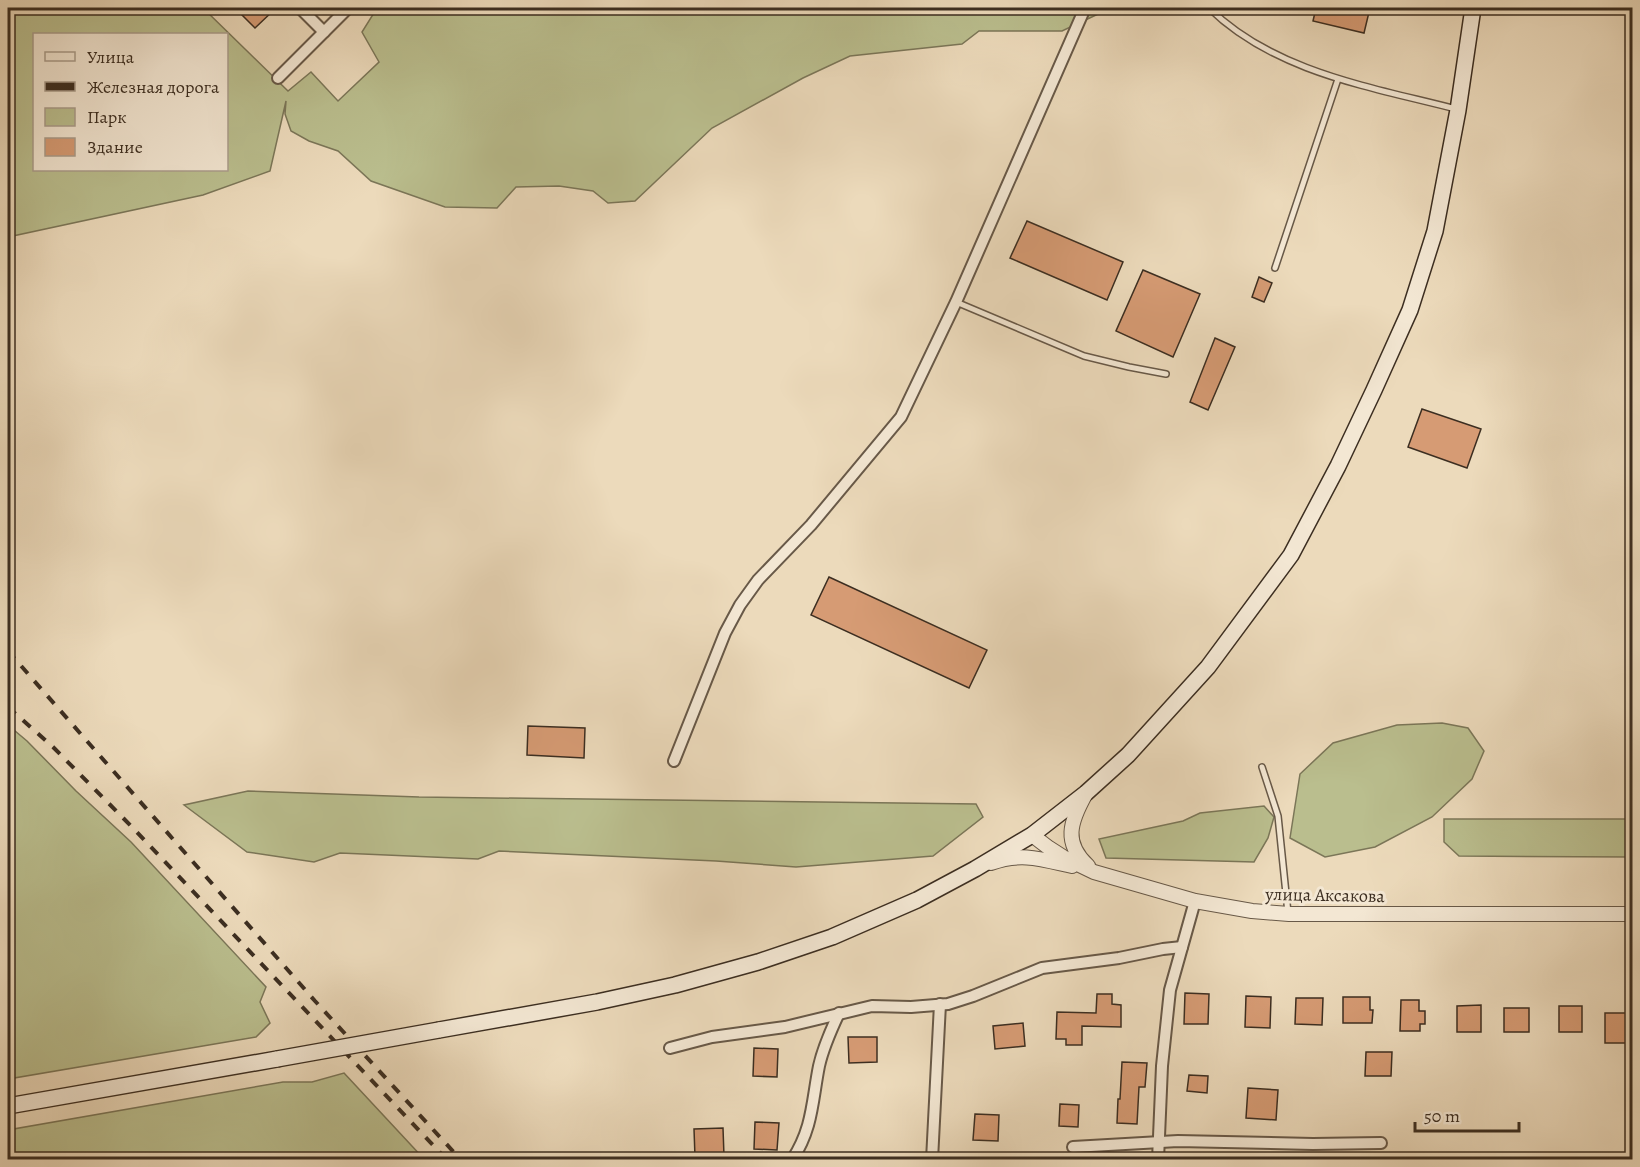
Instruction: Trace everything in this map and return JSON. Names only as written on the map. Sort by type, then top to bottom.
[{"type":"main road","points":[[8,1106],[597,1002],[675,985],[758,962],[832,937],[907,905],[975,869],[1032,835],[1086,793],[1128,755],[1208,667],[1292,555],[1338,466],[1410,310],[1435,231],[1458,110],[1473,8]]},
{"type":"street","points":[[300,8],[324,32]]},
{"type":"street","points":[[278,78],[348,8]]},
{"type":"street","points":[[674,761],[725,633],[740,605],[758,580],[811,525],[901,417],[956,302],[1085,8]]},
{"type":"street","points":[[1086,793],[1077,810],[1071,836],[1073,849],[1094,872]]},
{"type":"street","name":"улица Аксакова","points":[[1032,835],[1063,857],[1094,872],[1195,902],[1252,911],[1288,915],[1632,914]]},
{"type":"street","points":[[975,869],[1005,858],[1024,857],[1094,872]]},
{"type":"street","points":[[1158,1160],[1162,1066],[1170,990],[1195,902]]},
{"type":"street","points":[[670,1048],[712,1037],[784,1027],[872,1006],[911,1007],[948,1004],[1042,969],[1182,947]]},
{"type":"street","points":[[932,1160],[940,1004]]},
{"type":"street","points":[[792,1160],[800,1148],[809,1124],[819,1064],[839,1013]]},
{"type":"street","points":[[1073,1147],[1178,1141],[1381,1143]]},
{"type":"lane","points":[[1209,8],[1243,35],[1280,57],[1338,79],[1458,110]]},
{"type":"lane","points":[[1275,268],[1338,79]]},
{"type":"lane","points":[[956,302],[1084,356],[1166,374]]},
{"type":"lane","points":[[1262,767],[1278,816],[1288,915]]},
{"type":"green space","points":[[8,8],[203,8],[288,91],[311,72],[338,101],[379,62],[362,32],[377,8],[1111,8],[1062,31],[979,31],[962,44],[850,56],[803,78],[712,128],[635,201],[608,203],[593,191],[559,186],[516,187],[497,208],[445,207],[371,181],[338,151],[309,141],[291,131],[285,114],[286,101],[270,171],[203,195],[8,237]]},
{"type":"green space","points":[[1442,723],[1468,728],[1484,751],[1472,779],[1432,817],[1375,847],[1325,857],[1290,838],[1300,774],[1333,743],[1397,725]]},
{"type":"green space","points":[[8,725],[131,842],[266,987],[260,1002],[270,1023],[256,1037],[8,1079]]},
{"type":"green space","points":[[248,791],[419,797],[976,804],[983,817],[933,856],[796,867],[499,851],[478,859],[340,853],[314,862],[247,852],[184,805]]},
{"type":"green space","points":[[1264,806],[1274,817],[1268,838],[1254,862],[1106,858],[1099,839],[1183,821],[1200,813]]},
{"type":"green space","points":[[1444,819],[1632,819],[1632,857],[1459,856],[1444,842]]},
{"type":"green space","points":[[344,1073],[424,1159],[8,1159],[8,1130],[283,1082],[312,1082]]},
{"type":"building","points":[[247,8],[276,8],[255,28],[241,14]]},
{"type":"building","points":[[1316,8],[1370,8],[1364,33],[1313,21]]},
{"type":"building","points":[[1027,221],[1123,262],[1107,300],[1010,258]]},
{"type":"building","points":[[1143,270],[1200,294],[1173,357],[1116,331]]},
{"type":"building","points":[[1259,277],[1272,283],[1264,302],[1252,297]]},
{"type":"building","points":[[1215,338],[1235,347],[1208,410],[1190,402]]},
{"type":"building","points":[[1422,409],[1481,429],[1467,468],[1408,447]]},
{"type":"building","points":[[829,577],[987,650],[969,688],[811,615]]},
{"type":"building","points":[[528,726],[585,728],[584,758],[527,755]]},
{"type":"building","points":[[1185,993],[1209,994],[1208,1024],[1184,1024]]},
{"type":"building","points":[[1097,994],[1112,994],[1112,1004],[1121,1005],[1121,1027],[1082,1026],[1082,1045],[1066,1045],[1066,1039],[1056,1039],[1057,1012],[1096,1013]]},
{"type":"building","points":[[1246,996],[1271,997],[1270,1028],[1245,1027]]},
{"type":"building","points":[[1343,997],[1370,997],[1370,1010],[1373,1010],[1372,1023],[1343,1023]]},
{"type":"building","points":[[1296,998],[1323,998],[1322,1025],[1295,1024]]},
{"type":"building","points":[[1401,1000],[1419,1000],[1419,1011],[1425,1011],[1425,1024],[1420,1024],[1420,1031],[1400,1031]]},
{"type":"building","points":[[1481,1005],[1481,1032],[1457,1032],[1457,1006]]},
{"type":"building","points":[[1559,1006],[1582,1006],[1582,1032],[1559,1032]]},
{"type":"building","points":[[1504,1008],[1529,1008],[1529,1032],[1504,1032]]},
{"type":"building","points":[[1605,1013],[1631,1013],[1631,1043],[1605,1043]]},
{"type":"building","points":[[1023,1023],[1025,1046],[995,1049],[993,1026]]},
{"type":"building","points":[[848,1037],[877,1037],[877,1062],[849,1063]]},
{"type":"building","points":[[754,1048],[778,1049],[777,1077],[753,1076]]},
{"type":"building","points":[[1366,1052],[1392,1052],[1391,1076],[1365,1076]]},
{"type":"building","points":[[1122,1062],[1147,1063],[1145,1087],[1139,1087],[1137,1124],[1117,1123]]},
{"type":"building","points":[[1189,1075],[1208,1076],[1207,1093],[1187,1091]]},
{"type":"building","points":[[1248,1088],[1278,1090],[1276,1120],[1246,1118]]},
{"type":"building","points":[[1060,1104],[1079,1105],[1078,1127],[1059,1126]]},
{"type":"building","points":[[975,1114],[999,1115],[998,1141],[973,1140]]},
{"type":"building","points":[[755,1122],[779,1123],[777,1150],[754,1149]]},
{"type":"building","points":[[723,1128],[724,1156],[695,1157],[694,1129]]},
{"type":"railway","points":[[8,651],[315,1001],[461,1160]]},
{"type":"railway","points":[[8,707],[53,747],[134,829],[447,1160]]}]
